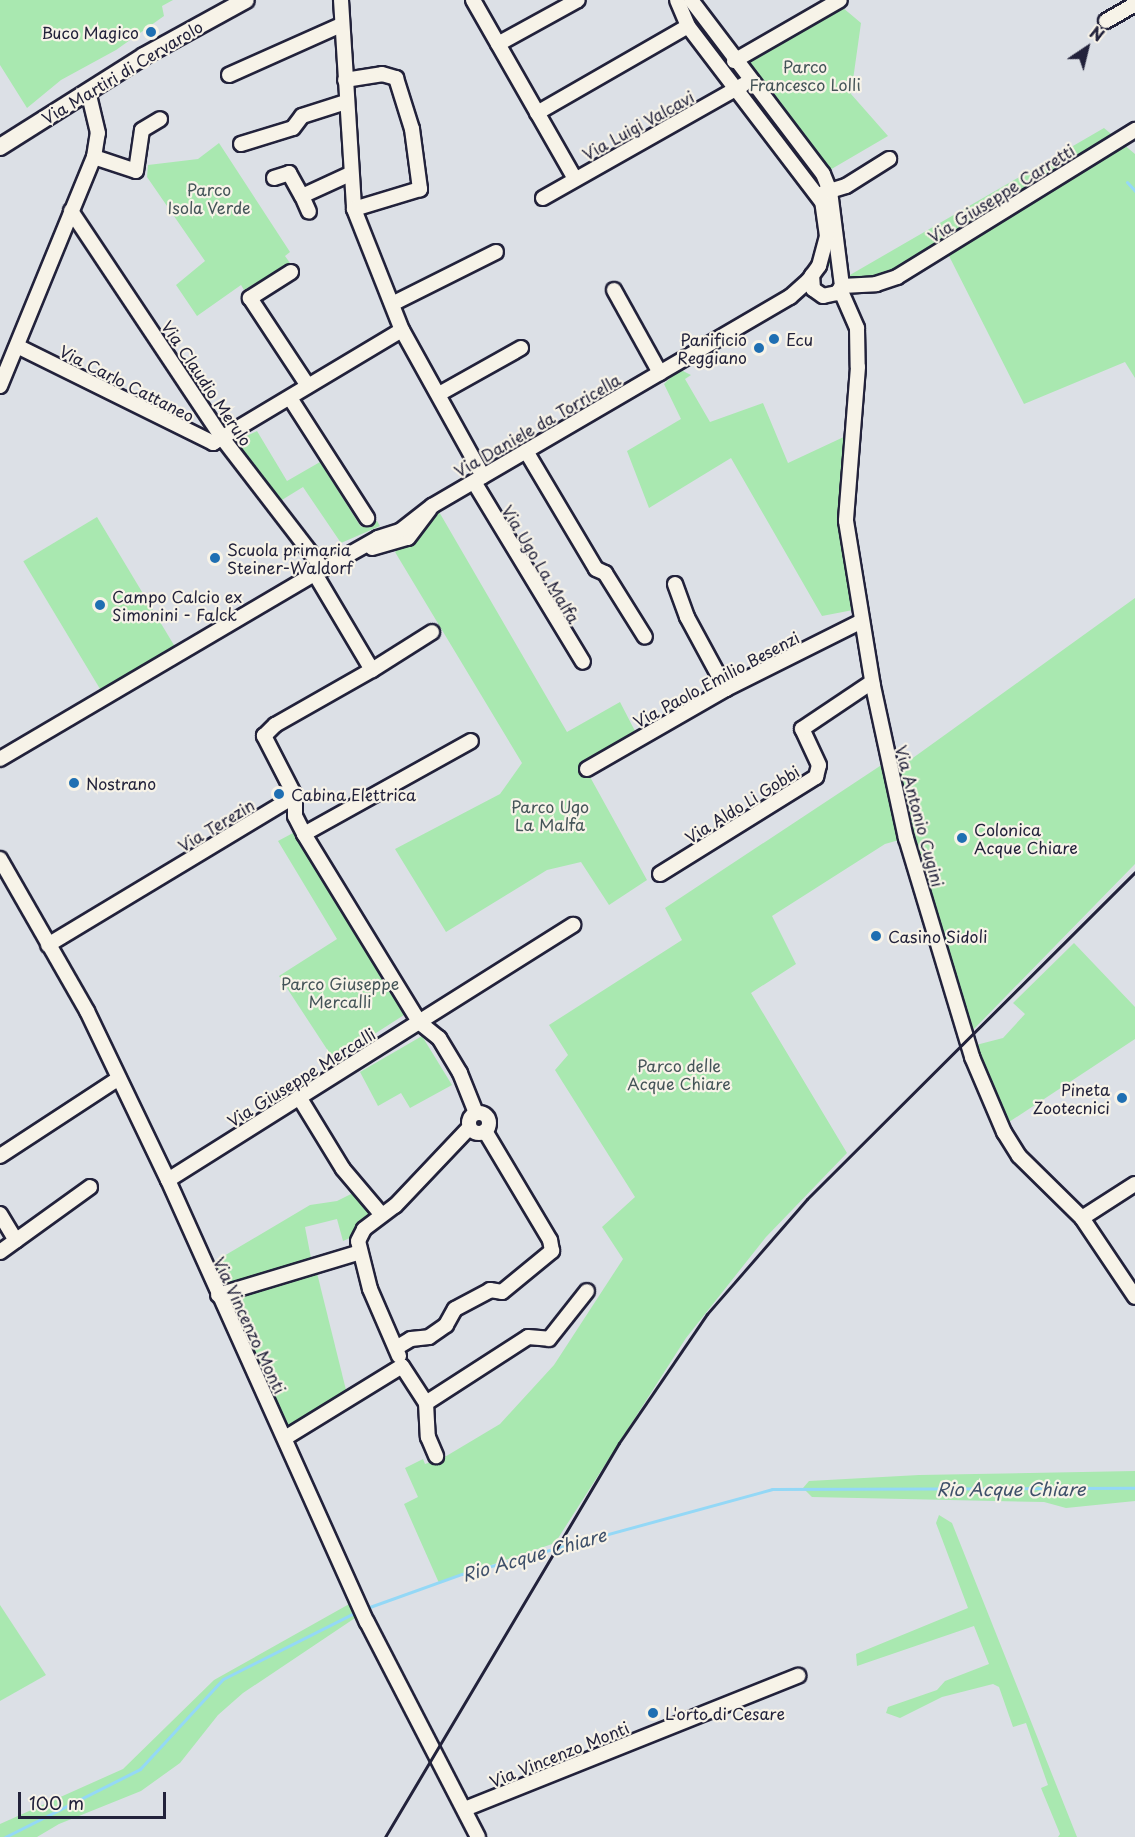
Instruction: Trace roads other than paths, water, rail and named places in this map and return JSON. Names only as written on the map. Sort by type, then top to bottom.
[{"type":"main road","name":"Via Martiri di Cervarolo","points":[[0,147],[88,91],[246,0]]},
{"type":"street","name":"Via Ugo La Malfa","points":[[341,0],[350,174],[354,209],[394,303],[402,330],[439,394],[478,479],[583,662]]},
{"type":"street","points":[[473,0],[575,179]]},
{"type":"street","points":[[498,44],[578,0]]},
{"type":"street","name":"Via Antonio Cugini","points":[[677,0],[688,26],[835,208],[840,279],[850,314],[857,328],[858,366],[846,522],[872,682],[906,838],[984,1089],[1018,1156],[1082,1218],[1135,1297]]},
{"type":"street","name":"Via Antonio Cugini","points":[[691,0],[734,61],[823,174],[827,217],[815,271],[822,294]]},
{"type":"street","points":[[734,61],[840,0]]},
{"type":"street","points":[[1106,21],[1135,4]]},
{"type":"street","points":[[230,75],[341,25]]},
{"type":"street","points":[[537,113],[688,26]]},
{"type":"street","points":[[345,80],[382,74],[396,78],[412,129],[420,189],[354,209]]},
{"type":"street","name":"Via Luigi Valcavi","points":[[543,198],[750,82]]},
{"type":"street","points":[[0,386],[94,157],[97,121],[88,91]]},
{"type":"street","points":[[241,144],[292,128],[302,116],[346,102]]},
{"type":"street","points":[[94,157],[136,171],[142,130],[160,119]]},
{"type":"street","name":"Via Giuseppe Carretti","points":[[840,279],[884,282],[1135,130]]},
{"type":"street","points":[[824,193],[846,186],[889,159]]},
{"type":"street","points":[[274,178],[289,173],[309,212]]},
{"type":"street","points":[[302,196],[350,174]]},
{"type":"street","name":"Via Claudio Merulo","points":[[71,211],[223,439],[319,571]]},
{"type":"street","points":[[394,303],[496,252]]},
{"type":"street","points":[[815,271],[829,264],[840,279],[822,294],[850,314]]},
{"type":"street","name":"Via Daniele da Torricella","points":[[0,759],[319,571],[358,550],[408,538],[432,506],[790,297],[815,271]]},
{"type":"street","points":[[291,272],[250,298],[308,387]]},
{"type":"street","points":[[615,290],[660,373]]},
{"type":"street","name":"Via Daniele da Torricella","points":[[790,297],[822,294]]},
{"type":"street","points":[[223,439],[402,330]]},
{"type":"street","name":"Via Carlo Cattaneo","points":[[17,346],[207,442],[223,439]]},
{"type":"street","points":[[439,394],[521,348]]},
{"type":"street","points":[[290,398],[367,519]]},
{"type":"street","points":[[526,451],[596,569],[605,573],[645,637]]},
{"type":"street","points":[[319,571],[372,670]]},
{"type":"street","points":[[675,584],[687,617],[726,689]]},
{"type":"street","name":"Via Paolo Emilio Besenzi","points":[[587,769],[726,689],[862,621]]},
{"type":"street","points":[[432,632],[372,670],[275,725],[264,736],[295,796],[294,816],[304,834],[419,1022],[439,1038],[476,1113],[488,1121],[485,1131],[479,1134],[470,1128]]},
{"type":"street","name":"Via Aldo Li Gobbi","points":[[660,874],[816,777],[819,765],[802,729],[872,682]]},
{"type":"street","points":[[304,834],[471,741]]},
{"type":"street","name":"Via Terezin","points":[[48,945],[295,796]]},
{"type":"street","name":"Via Vincenzo Monti","points":[[0,859],[87,1011],[168,1180],[367,1622],[478,1837]]},
{"type":"street","name":"Via Giuseppe Mercalli","points":[[168,1180],[573,925]]},
{"type":"street","points":[[0,1156],[119,1078]]},
{"type":"street","points":[[299,1097],[343,1169],[381,1214]]},
{"type":"street","points":[[436,1456],[428,1437],[426,1403],[402,1366],[370,1289],[358,1241],[364,1229],[381,1214],[395,1206],[470,1128],[470,1118],[476,1113]]},
{"type":"street","points":[[396,1348],[411,1339],[429,1337],[446,1325],[455,1309],[490,1290],[502,1292],[552,1251],[550,1240],[485,1131]]},
{"type":"street","points":[[1082,1218],[1135,1184]]},
{"type":"street","points":[[0,1252],[90,1186]]},
{"type":"street","points":[[0,1214],[16,1241]]},
{"type":"street","points":[[218,1295],[360,1252]]},
{"type":"street","points":[[426,1403],[528,1337],[549,1339],[587,1291]]},
{"type":"street","points":[[285,1438],[402,1366]]},
{"type":"street","name":"Via Vincenzo Monti","points":[[465,1809],[798,1676]]},
{"type":"waterway","points":[[1127,182],[1135,191]]},
{"type":"waterway","name":"Rio Acque Chiare","points":[[364,1609],[462,1574],[772,1489],[1135,1488]]},
{"type":"waterway","name":"Rio Acque Chiare","points":[[5,1837],[140,1769],[223,1679],[358,1611]]},
{"type":"railway","points":[[385,1837],[619,1443],[707,1314],[807,1199],[1135,872]]},
{"type":"place","name":"Buco Magico","points":[[151,32]]},
{"type":"place","name":"Ecu","points":[[774,339]]},
{"type":"place","name":"Panificio Reggiano","points":[[759,348]]},
{"type":"place","name":"Scuola primaria Steiner-Waldorf","points":[[215,558]]},
{"type":"place","name":"Campo Calcio ex Simonini - Falck","points":[[100,605]]},
{"type":"place","name":"Nostrano","points":[[74,783]]},
{"type":"place","name":"Cabina Elettrica","points":[[279,794]]},
{"type":"place","name":"Colonica Acque Chiare","points":[[962,838]]},
{"type":"place","name":"Casino Sidoli","points":[[876,936]]},
{"type":"place","name":"Pineta Zootecnici","points":[[1122,1098]]},
{"type":"place","name":"L'orto di Cesare","points":[[653,1713]]},
{"type":"park label","name":"Parco Francesco Lolli","points":[[805,75]]},
{"type":"park label","name":"Parco Isola Verde","points":[[209,198]]},
{"type":"park label","name":"Parco Ugo La Malfa","points":[[550,815]]},
{"type":"park label","name":"Parco Giuseppe Mercalli","points":[[340,992]]},
{"type":"park label","name":"Parco delle Acque Chiare","points":[[679,1074]]}]
